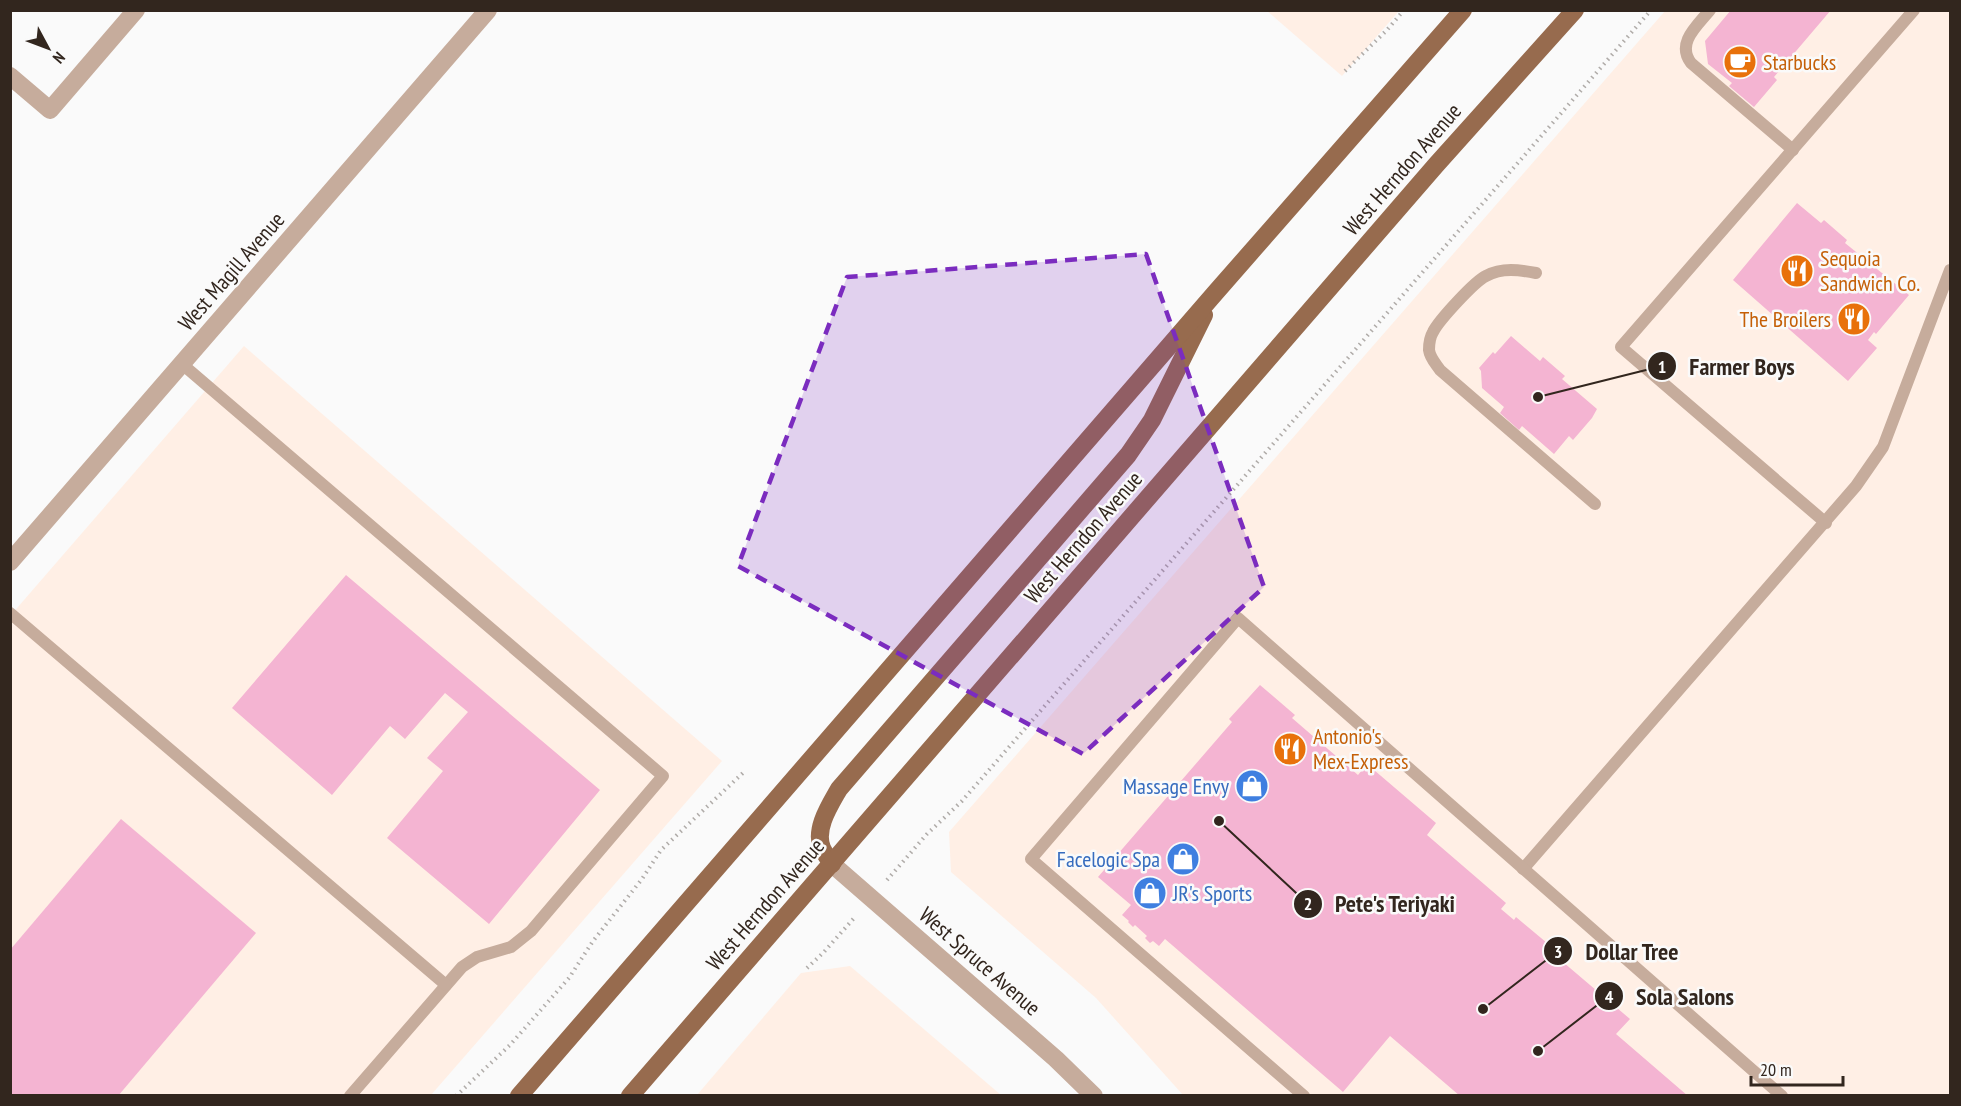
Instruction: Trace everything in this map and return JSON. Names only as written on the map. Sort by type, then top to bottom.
[{"type":"main road","points":[[519,1095],[1463,10]]},
{"type":"main road","name":"West Herndon Avenue","points":[[630,1095],[1428,174],[1575,10]]},
{"type":"main road","points":[[832,864],[821,846],[821,831],[826,811],[839,789],[1128,455],[1152,420],[1216,292]]},
{"type":"street","points":[[10,76],[50,110],[136,10]]},
{"type":"street","name":"West Magill Avenue","points":[[10,562],[488,10]]},
{"type":"street","name":"West Spruce Avenue","points":[[832,864],[1056,1059],[1094,1095]]},
{"type":"lane","points":[[1710,10],[1691,33],[1687,41],[1686,56],[1691,63],[1793,150]]},
{"type":"lane","points":[[1826,523],[1622,347],[1914,10]]},
{"type":"lane","points":[[1536,273],[1518,270],[1501,271],[1487,275],[1475,283],[1433,331],[1429,351],[1440,370],[1595,504]]},
{"type":"lane","points":[[1523,869],[1856,486],[1883,447],[1950,270]]},
{"type":"lane","points":[[182,364],[663,776],[531,931],[511,947],[477,957],[462,967],[350,1095]]},
{"type":"lane","points":[[10,613],[446,985]]},
{"type":"lane","points":[[1304,1095],[1031,859],[1238,618],[1782,1095]]},
{"type":"path","points":[[1345,71],[1404,10]]},
{"type":"path","points":[[927,834],[970,792],[1651,10]]},
{"type":"path","points":[[456,1095],[510,1045],[568,978],[661,850],[745,771]]},
{"type":"path","points":[[807,968],[824,952]]},
{"type":"highlighted area","points":[[1146,254],[1264,587],[1083,754],[738,566],[847,277]]},
{"type":"shaded area","points":[[1267,11],[1399,11],[1342,76]]},
{"type":"shaded area","points":[[1665,11],[1950,11],[1950,1095],[1183,1095],[1096,998],[951,872],[949,832]]},
{"type":"shaded area","points":[[244,346],[722,761],[431,1095],[11,1096],[11,615]]},
{"type":"shaded area","points":[[850,966],[1001,1095],[697,1095],[801,973]]},
{"type":"building","points":[[1731,10],[1831,10],[1774,77],[1777,80],[1754,107],[1729,86],[1732,83],[1708,64],[1705,41]]},
{"type":"building","points":[[1797,203],[1821,223],[1824,220],[1847,240],[1845,243],[1909,295],[1876,334],[1874,332],[1868,340],[1877,348],[1848,381],[1733,280]]},
{"type":"building","points":[[1511,336],[1540,361],[1543,357],[1565,376],[1562,379],[1597,409],[1573,440],[1569,436],[1554,454],[1522,426],[1519,430],[1500,413],[1504,407],[1482,388],[1479,368]]},
{"type":"building","points":[[346,575],[600,790],[489,924],[387,838],[443,771],[427,758],[468,712],[445,693],[405,739],[390,726],[332,795],[232,708]]},
{"type":"building","points":[[1260,685],[1295,715],[1292,718],[1358,775],[1367,764],[1436,823],[1427,835],[1506,903],[1501,909],[1514,920],[1516,917],[1553,948],[1550,951],[1630,1019],[1616,1034],[1688,1096],[1460,1096],[1390,1036],[1343,1092],[1165,939],[1159,946],[1153,941],[1150,943],[1145,938],[1147,936],[1135,925],[1133,927],[1122,915],[1131,905],[1098,877],[1232,722],[1229,719]]},
{"type":"building","points":[[121,819],[256,933],[118,1096],[10,1096],[10,950]]},
{"type":"place","name":"Starbucks","points":[[1740,62]]},
{"type":"place","name":"Sequoia Sandwich Co.","points":[[1797,271]]},
{"type":"place","name":"The Broilers","points":[[1854,319]]},
{"type":"place","name":"Farmer Boys","points":[[1538,397]]},
{"type":"place","name":"Antonio's Mex-Express","points":[[1290,749]]},
{"type":"place","name":"Massage Envy","points":[[1252,786]]},
{"type":"place","name":"Pete's Teriyaki","points":[[1219,821]]},
{"type":"place","name":"Facelogic Spa","points":[[1183,859]]},
{"type":"place","name":"JR's Sports","points":[[1150,893]]},
{"type":"place","name":"Dollar Tree","points":[[1483,1009]]},
{"type":"place","name":"Sola Salons","points":[[1538,1051]]}]
